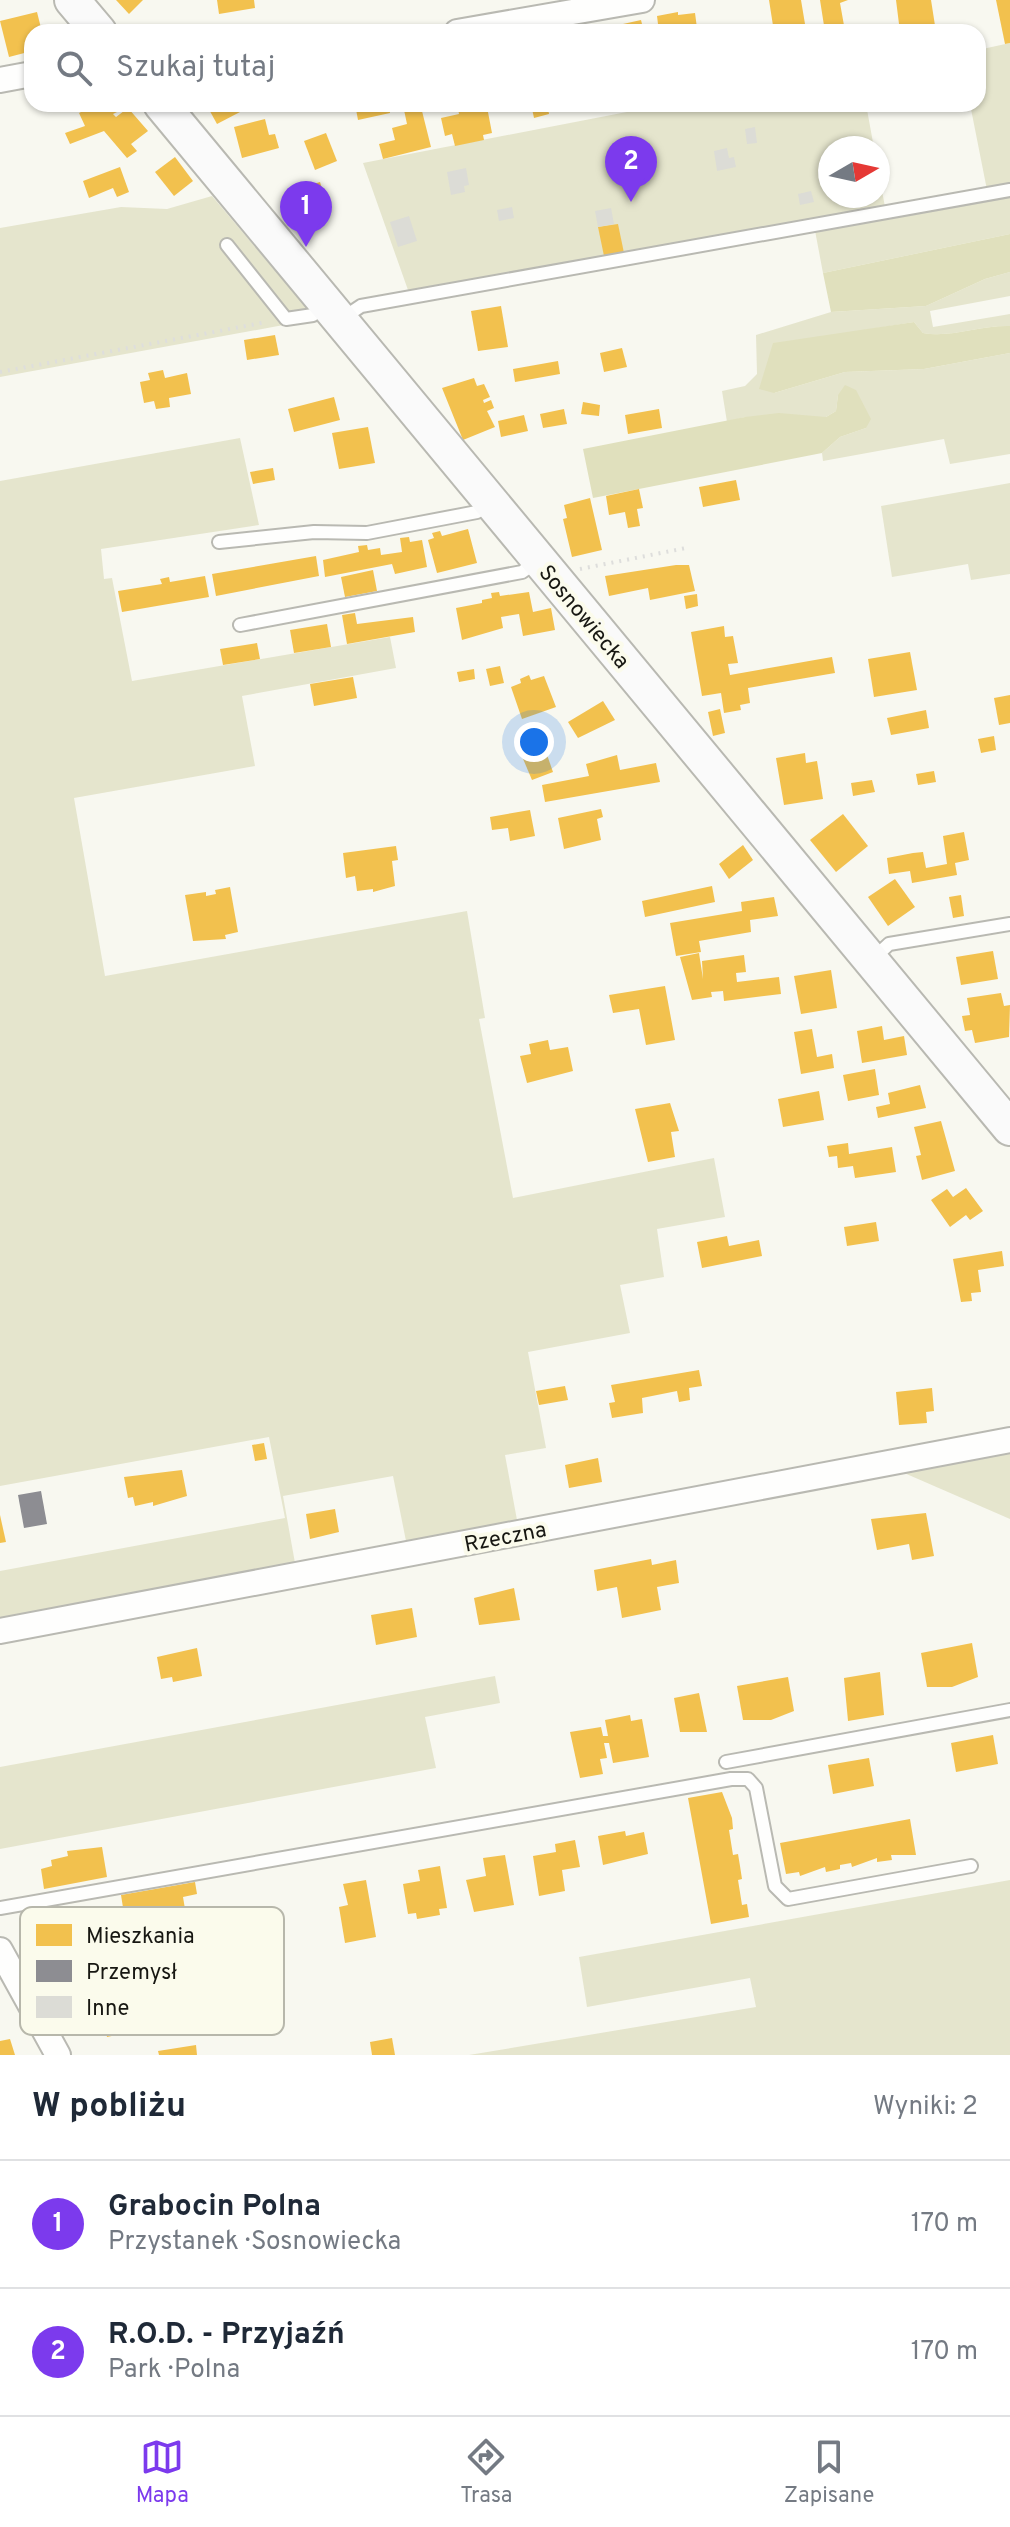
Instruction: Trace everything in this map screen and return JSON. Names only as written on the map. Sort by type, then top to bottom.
[{"type":"street","points":[[72,0],[92,24]]},
{"type":"street","points":[[503,24],[642,0]]},
{"type":"street","points":[[0,80],[24,76]]},
{"type":"street","name":"Sosnowiecka","points":[[168,112],[1010,1128]]},
{"type":"street","name":"Rzeczna","points":[[0,1631],[1010,1440]]},
{"type":"street","points":[[0,1950],[20,1986]]},
{"type":"street","points":[[47,2035],[58,2055]]},
{"type":"lane","points":[[227,245],[286,319],[1010,190]]},
{"type":"lane","points":[[219,542],[314,532],[367,533],[477,512],[490,501]]},
{"type":"lane","points":[[240,625],[522,572],[548,571]]},
{"type":"lane","points":[[872,960],[889,944],[1010,924]]},
{"type":"lane","points":[[726,1762],[1010,1710]]},
{"type":"lane","points":[[0,1908],[731,1779],[748,1779],[756,1788],[775,1886],[788,1899],[971,1866]]},
{"type":"path","points":[[0,372],[286,319]]},
{"type":"path","points":[[548,571],[578,570],[686,548]]},
{"type":"green space","points":[[1010,43],[1010,234],[823,273],[813,220],[408,290],[363,163],[627,112],[867,112],[872,136],[818,136],[818,208],[890,208],[987,190],[972,112],[986,112],[986,48]]},
{"type":"green space","points":[[212,196],[316,319],[0,377],[0,228],[121,207],[167,209]]},
{"type":"green space","points":[[1010,234],[1010,272],[985,279],[926,306],[831,312],[823,273]]},
{"type":"green space","points":[[1010,272],[1010,296],[930,311],[933,327],[1010,314],[1010,326],[934,334],[923,333],[914,322],[865,330],[774,393],[845,372],[924,369],[1010,353],[1010,454],[950,464],[944,439],[823,461],[822,453],[840,437],[866,428],[838,395],[836,411],[826,417],[745,417],[727,422],[722,391],[745,386],[757,374],[756,335],[831,312],[926,306],[985,279]]},
{"type":"green space","points":[[914,322],[923,333],[934,334],[1010,326],[1010,353],[924,369],[845,372],[774,393],[759,389],[773,343]]},
{"type":"green space","points":[[845,385],[856,390],[871,419],[866,428],[840,437],[822,453],[593,498],[583,449],[745,417],[779,413],[826,417],[836,411],[838,395]]},
{"type":"green space","points":[[240,438],[259,525],[101,549],[104,579],[112,578],[132,681],[390,637],[396,668],[242,696],[255,766],[74,798],[105,976],[467,911],[485,1018],[479,1019],[513,1198],[714,1158],[725,1217],[657,1229],[664,1277],[620,1285],[630,1333],[528,1352],[546,1448],[505,1455],[517,1520],[406,1541],[393,1476],[283,1496],[295,1563],[0,1618],[0,1571],[285,1518],[269,1437],[0,1486],[0,481]]},
{"type":"green space","points":[[1010,483],[1010,574],[971,580],[968,564],[892,577],[881,506]]},
{"type":"green space","points":[[1010,1448],[1010,1519],[895,1469]]},
{"type":"green space","points":[[495,1676],[500,1703],[425,1717],[436,1768],[0,1849],[0,1767]]},
{"type":"green space","points":[[1010,1880],[1010,2055],[469,2055],[756,2007],[750,1978],[587,2007],[579,1957]]},
{"type":"building: Mieszkania","points":[[116,0],[143,0],[129,14]]},
{"type":"building: Mieszkania","points":[[217,0],[254,0],[255,8],[219,14]]},
{"type":"building: Mieszkania","points":[[769,0],[801,0],[805,24],[773,24]]},
{"type":"building: Mieszkania","points":[[820,0],[848,0],[840,3],[844,24],[824,24]]},
{"type":"building: Mieszkania","points":[[896,0],[931,0],[935,24],[899,24]]},
{"type":"building: Mieszkania","points":[[996,0],[1010,0],[1010,43],[1005,44]]},
{"type":"building: Mieszkania","points":[[37,12],[40,24],[24,24],[24,53],[9,57],[0,21]]},
{"type":"building: Mieszkania","points":[[695,13],[696,24],[658,24],[657,16]]},
{"type":"building: Mieszkania","points":[[117,112],[113,114],[116,117],[123,112],[131,112],[148,131],[131,144],[137,151],[127,158],[104,131],[70,144],[65,133],[85,126],[79,113]]},
{"type":"building: Mieszkania","points":[[210,112],[240,112],[217,124]]},
{"type":"building: Mieszkania","points":[[356,112],[390,112],[390,113],[358,120]]},
{"type":"building: Mieszkania","points":[[404,112],[422,112],[431,147],[383,159],[379,144],[395,140],[392,128],[407,124]]},
{"type":"building: Mieszkania","points":[[488,112],[492,133],[483,135],[484,140],[455,146],[452,134],[445,136],[441,118]]},
{"type":"building: Mieszkania","points":[[533,112],[549,112],[549,114],[534,118]]},
{"type":"building: Mieszkania","points":[[265,119],[269,135],[275,134],[279,148],[242,158],[234,127]]},
{"type":"building: Mieszkania","points":[[326,133],[337,161],[315,170],[304,141]]},
{"type":"building: Mieszkania","points":[[175,157],[193,181],[174,196],[155,172]]},
{"type":"building: Mieszkania","points":[[120,167],[129,192],[117,197],[113,188],[89,198],[83,181]]},
{"type":"building: Mieszkania","points":[[320,182],[328,210],[305,216],[298,189]]},
{"type":"building: Mieszkania","points":[[618,224],[624,253],[604,256],[598,227]]},
{"type":"building: Mieszkania","points":[[501,306],[508,347],[478,351],[471,311]]},
{"type":"building: Mieszkania","points":[[275,335],[279,355],[247,360],[244,340]]},
{"type":"building: Mieszkania","points":[[622,348],[627,367],[604,372],[600,353]]},
{"type":"building: Mieszkania","points":[[558,361],[560,374],[515,382],[513,369]]},
{"type":"building: Mieszkania","points":[[163,370],[165,378],[187,373],[191,394],[169,398],[170,407],[156,409],[154,401],[144,403],[140,382],[150,380],[148,373]]},
{"type":"building: Mieszkania","points":[[474,378],[477,386],[484,384],[490,397],[483,400],[484,403],[491,400],[494,408],[487,411],[495,427],[463,440],[442,388]]},
{"type":"building: Mieszkania","points":[[334,397],[340,420],[294,432],[288,409]]},
{"type":"building: Mieszkania","points":[[583,402],[600,405],[599,416],[581,414]]},
{"type":"building: Mieszkania","points":[[564,409],[567,424],[543,428],[540,414]]},
{"type":"building: Mieszkania","points":[[659,409],[662,428],[628,434],[625,415]]},
{"type":"building: Mieszkania","points":[[524,415],[528,431],[501,437],[498,421]]},
{"type":"building: Mieszkania","points":[[368,427],[375,463],[339,469],[332,433]]},
{"type":"building: Mieszkania","points":[[273,468],[275,480],[253,484],[250,472]]},
{"type":"building: Mieszkania","points":[[736,480],[740,500],[703,507],[699,487]]},
{"type":"building: Mieszkania","points":[[639,489],[643,508],[637,509],[640,526],[628,528],[625,512],[609,515],[606,496]]},
{"type":"building: Mieszkania","points":[[590,498],[602,550],[572,557],[563,519],[567,518],[564,505]]},
{"type":"building: Mieszkania","points":[[468,529],[477,563],[437,573],[428,540],[434,538],[432,533],[440,531],[442,536]]},
{"type":"building: Mieszkania","points":[[409,537],[410,542],[422,540],[427,567],[395,574],[392,564],[325,577],[323,560],[359,552],[358,546],[367,545],[368,550],[380,548],[381,555],[402,552],[400,538]]},
{"type":"building: Mieszkania","points":[[316,556],[319,576],[216,596],[212,574]]},
{"type":"building: Mieszkania","points":[[689,565],[695,591],[650,600],[648,588],[609,596],[605,576]]},
{"type":"building: Mieszkania","points":[[373,570],[377,591],[345,597],[341,577]]},
{"type":"building: Mieszkania","points":[[205,576],[209,597],[122,612],[118,591],[162,584],[160,579],[169,577],[170,582]]},
{"type":"building: Mieszkania","points":[[499,592],[500,596],[529,592],[533,612],[551,608],[555,630],[523,636],[519,614],[501,617],[503,628],[462,640],[456,608],[482,603],[482,600],[492,598],[491,593]]},
{"type":"building: Mieszkania","points":[[697,594],[698,606],[686,609],[684,596]]},
{"type":"building: Mieszkania","points":[[355,613],[357,624],[413,617],[415,632],[347,644],[342,615]]},
{"type":"building: Mieszkania","points":[[327,624],[331,647],[294,653],[290,630]]},
{"type":"building: Mieszkania","points":[[724,626],[725,637],[733,636],[738,663],[728,664],[730,675],[832,657],[835,673],[748,688],[750,703],[740,705],[741,710],[724,713],[721,693],[702,696],[691,632]]},
{"type":"building: Mieszkania","points":[[257,643],[260,659],[223,665],[220,649]]},
{"type":"building: Mieszkania","points":[[910,652],[917,690],[874,697],[868,659]]},
{"type":"building: Mieszkania","points":[[500,666],[504,683],[490,686],[486,669]]},
{"type":"building: Mieszkania","points":[[474,669],[475,679],[459,682],[457,672]]},
{"type":"building: Mieszkania","points":[[529,675],[531,680],[544,676],[556,707],[522,719],[511,687]]},
{"type":"building: Mieszkania","points":[[353,677],[357,698],[314,706],[310,684]]},
{"type":"building: Mieszkania","points":[[1010,695],[1010,723],[999,725],[994,698]]},
{"type":"building: Mieszkania","points":[[603,701],[615,720],[578,738],[568,722]]},
{"type":"building: Mieszkania","points":[[720,709],[725,733],[713,736],[708,712]]},
{"type":"building: Mieszkania","points":[[926,710],[929,728],[891,735],[887,718]]},
{"type":"building: Mieszkania","points":[[994,736],[996,750],[981,753],[978,739]]},
{"type":"building: Mieszkania","points":[[544,746],[553,772],[532,780],[521,754]]},
{"type":"building: Mieszkania","points":[[805,753],[806,763],[817,761],[823,799],[784,805],[776,758]]},
{"type":"building: Mieszkania","points":[[617,755],[620,770],[656,763],[660,782],[545,802],[542,785],[589,776],[586,764]]},
{"type":"building: Mieszkania","points":[[934,771],[936,782],[918,785],[916,774]]},
{"type":"building: Mieszkania","points":[[872,780],[875,792],[853,796],[851,783]]},
{"type":"building: Mieszkania","points":[[601,809],[603,817],[597,819],[601,840],[564,849],[558,818]]},
{"type":"building: Mieszkania","points":[[530,810],[535,836],[510,841],[508,828],[492,830],[490,817]]},
{"type":"building: Mieszkania","points":[[843,814],[868,846],[836,872],[810,840]]},
{"type":"building: Mieszkania","points":[[964,832],[969,860],[955,863],[957,875],[912,883],[910,871],[889,874],[887,858],[913,853],[923,852],[926,868],[947,864],[943,836]]},
{"type":"building: Mieszkania","points":[[743,845],[753,860],[729,879],[719,864]]},
{"type":"building: Mieszkania","points":[[396,846],[398,860],[392,861],[395,886],[373,892],[373,889],[357,891],[355,876],[346,878],[343,853]]},
{"type":"building: Mieszkania","points":[[895,879],[915,907],[888,926],[868,897]]},
{"type":"building: Mieszkania","points":[[712,886],[715,902],[645,917],[642,901]]},
{"type":"building: Mieszkania","points":[[230,887],[238,932],[225,935],[226,939],[193,941],[185,895],[206,892],[206,896],[216,894],[215,890]]},
{"type":"building: Mieszkania","points":[[961,895],[964,916],[953,918],[949,897]]},
{"type":"building: Mieszkania","points":[[774,897],[778,916],[750,920],[751,932],[699,941],[701,952],[676,956],[670,923],[742,911],[741,902]]},
{"type":"building: Mieszkania","points":[[993,951],[998,979],[961,985],[956,957]]},
{"type":"building: Mieszkania","points":[[699,953],[703,979],[702,961],[744,955],[746,972],[736,973],[737,982],[779,977],[781,994],[724,1001],[723,991],[711,992],[712,997],[692,1000],[680,957]]},
{"type":"building: Mieszkania","points":[[831,970],[837,1008],[801,1014],[794,976]]},
{"type":"building: Mieszkania","points":[[665,986],[675,1040],[646,1045],[639,1009],[613,1013],[609,995]]},
{"type":"building: Mieszkania","points":[[1001,993],[1004,1006],[1010,1005],[1009,1037],[975,1043],[972,1030],[965,1031],[962,1016],[970,1015],[967,998]]},
{"type":"building: Mieszkania","points":[[882,1026],[884,1040],[904,1036],[907,1055],[862,1063],[857,1031]]},
{"type":"building: Mieszkania","points":[[812,1029],[817,1057],[832,1054],[834,1068],[801,1074],[794,1032]]},
{"type":"building: Mieszkania","points":[[548,1040],[550,1050],[568,1047],[573,1071],[527,1083],[520,1056],[531,1054],[529,1044]]},
{"type":"building: Mieszkania","points":[[875,1069],[879,1095],[848,1101],[843,1075]]},
{"type":"building: Mieszkania","points":[[920,1085],[926,1108],[878,1118],[876,1107],[890,1104],[888,1093]]},
{"type":"building: Mieszkania","points":[[819,1091],[824,1120],[783,1127],[778,1099]]},
{"type":"building: Mieszkania","points":[[670,1103],[679,1131],[671,1132],[675,1157],[648,1162],[635,1109]]},
{"type":"building: Mieszkania","points":[[941,1121],[955,1171],[922,1180],[916,1156],[921,1155],[914,1127]]},
{"type":"building: Mieszkania","points":[[848,1143],[849,1154],[892,1147],[896,1172],[855,1178],[853,1166],[838,1168],[837,1156],[829,1157],[827,1146]]},
{"type":"building: Mieszkania","points":[[966,1188],[983,1211],[970,1220],[966,1215],[950,1227],[931,1200],[947,1189],[953,1197]]},
{"type":"building: Mieszkania","points":[[876,1222],[879,1241],[847,1246],[844,1227]]},
{"type":"building: Mieszkania","points":[[727,1236],[729,1246],[759,1240],[762,1256],[702,1268],[697,1242]]},
{"type":"building: Mieszkania","points":[[1002,1251],[1004,1266],[978,1270],[981,1292],[971,1293],[972,1301],[961,1302],[953,1259]]},
{"type":"building: Mieszkania","points":[[699,1370],[702,1386],[689,1388],[690,1400],[679,1402],[677,1391],[642,1398],[643,1413],[612,1418],[609,1403],[615,1402],[611,1385]]},
{"type":"building: Mieszkania","points":[[565,1386],[568,1400],[539,1405],[536,1391]]},
{"type":"building: Mieszkania","points":[[932,1388],[934,1411],[926,1412],[927,1423],[899,1425],[896,1392]]},
{"type":"building: Mieszkania","points":[[264,1443],[267,1459],[255,1461],[252,1445]]},
{"type":"building: Mieszkania","points":[[598,1458],[602,1482],[569,1488],[565,1465]]},
{"type":"building: Mieszkania","points":[[182,1470],[187,1496],[153,1506],[153,1502],[135,1506],[133,1497],[128,1498],[124,1477]]},
{"type":"building: Mieszkania","points":[[335,1509],[339,1532],[310,1539],[306,1514]]},
{"type":"building: Mieszkania","points":[[926,1513],[934,1556],[912,1560],[909,1544],[877,1550],[871,1519]]},
{"type":"building: Mieszkania","points":[[0,1515],[6,1542],[0,1543]]},
{"type":"building: Mieszkania","points":[[651,1559],[652,1565],[676,1560],[679,1583],[657,1587],[661,1610],[622,1618],[617,1587],[597,1591],[594,1570]]},
{"type":"building: Mieszkania","points":[[514,1588],[520,1620],[479,1625],[474,1598]]},
{"type":"building: Mieszkania","points":[[412,1608],[417,1637],[376,1645],[371,1615]]},
{"type":"building: Mieszkania","points":[[972,1643],[978,1677],[952,1687],[927,1687],[921,1653]]},
{"type":"building: Mieszkania","points":[[197,1648],[202,1676],[173,1682],[172,1677],[161,1679],[157,1657]]},
{"type":"building: Mieszkania","points":[[880,1672],[884,1715],[848,1721],[844,1678]]},
{"type":"building: Mieszkania","points":[[788,1677],[794,1711],[771,1720],[743,1720],[737,1686]]},
{"type":"building: Mieszkania","points":[[699,1693],[707,1732],[680,1732],[674,1698]]},
{"type":"building: Mieszkania","points":[[630,1715],[631,1721],[642,1719],[649,1757],[613,1763],[609,1743],[604,1743],[607,1758],[600,1759],[603,1774],[580,1778],[570,1732],[601,1727],[603,1736],[608,1736],[605,1720]]},
{"type":"building: Mieszkania","points":[[993,1735],[998,1764],[956,1772],[951,1743]]},
{"type":"building: Mieszkania","points":[[869,1758],[874,1786],[833,1794],[828,1765]]},
{"type":"building: Mieszkania","points":[[722,1792],[732,1818],[733,1829],[729,1830],[733,1855],[738,1854],[742,1905],[747,1904],[749,1917],[711,1924],[688,1798]]},
{"type":"building: Mieszkania","points":[[910,1819],[916,1855],[891,1855],[892,1860],[877,1862],[877,1858],[852,1867],[851,1863],[840,1865],[840,1869],[826,1872],[825,1867],[800,1876],[799,1872],[786,1874],[780,1843]]},
{"type":"building: Mieszkania","points":[[625,1831],[626,1836],[644,1832],[648,1854],[603,1865],[598,1836]]},
{"type":"building: Mieszkania","points":[[575,1840],[580,1867],[562,1870],[565,1891],[539,1896],[533,1856],[556,1852],[555,1844]]},
{"type":"building: Mieszkania","points":[[102,1847],[107,1877],[44,1889],[41,1869],[52,1866],[51,1860],[68,1856],[67,1851]]},
{"type":"building: Mieszkania","points":[[505,1855],[514,1905],[474,1912],[466,1880],[486,1876],[483,1858]]},
{"type":"building: Mieszkania","points":[[440,1866],[447,1908],[439,1909],[440,1915],[417,1919],[416,1913],[408,1914],[403,1884],[420,1881],[418,1870]]},
{"type":"building: Mieszkania","points":[[366,1880],[376,1937],[345,1943],[339,1907],[348,1905],[343,1884]]},
{"type":"building: Mieszkania","points":[[195,1882],[197,1894],[183,1897],[185,1907],[123,1907],[121,1895]]},
{"type":"building: Mieszkania","points":[[392,2038],[395,2055],[372,2055],[370,2042]]},
{"type":"building: Mieszkania","points":[[10,2039],[15,2055],[0,2055],[0,2041]]},
{"type":"building: Mieszkania","points":[[196,2045],[197,2055],[159,2055],[158,2051]]},
{"type":"building: Przemysł","points":[[41,1491],[47,1524],[24,1528],[18,1495]]},
{"type":"building: Inne","points":[[755,127],[757,143],[747,144],[745,129]]},
{"type":"building: Inne","points":[[651,145],[654,163],[643,165],[639,147]]},
{"type":"building: Inne","points":[[727,148],[729,158],[734,157],[736,167],[717,171],[714,151]]},
{"type":"building: Inne","points":[[466,168],[469,185],[464,186],[465,192],[451,195],[447,172]]},
{"type":"building: Inne","points":[[811,191],[814,202],[800,205],[798,194]]},
{"type":"building: Inne","points":[[512,207],[514,218],[499,221],[497,210]]},
{"type":"building: Inne","points":[[611,208],[614,224],[598,227],[595,211]]},
{"type":"building: Inne","points":[[409,216],[417,241],[398,247],[390,222]]},
{"type":"place","name":"R.O.D. - Przyjaźń","points":[[631,202]]},
{"type":"place","name":"Grabocin Polna","points":[[306,247]]}]
